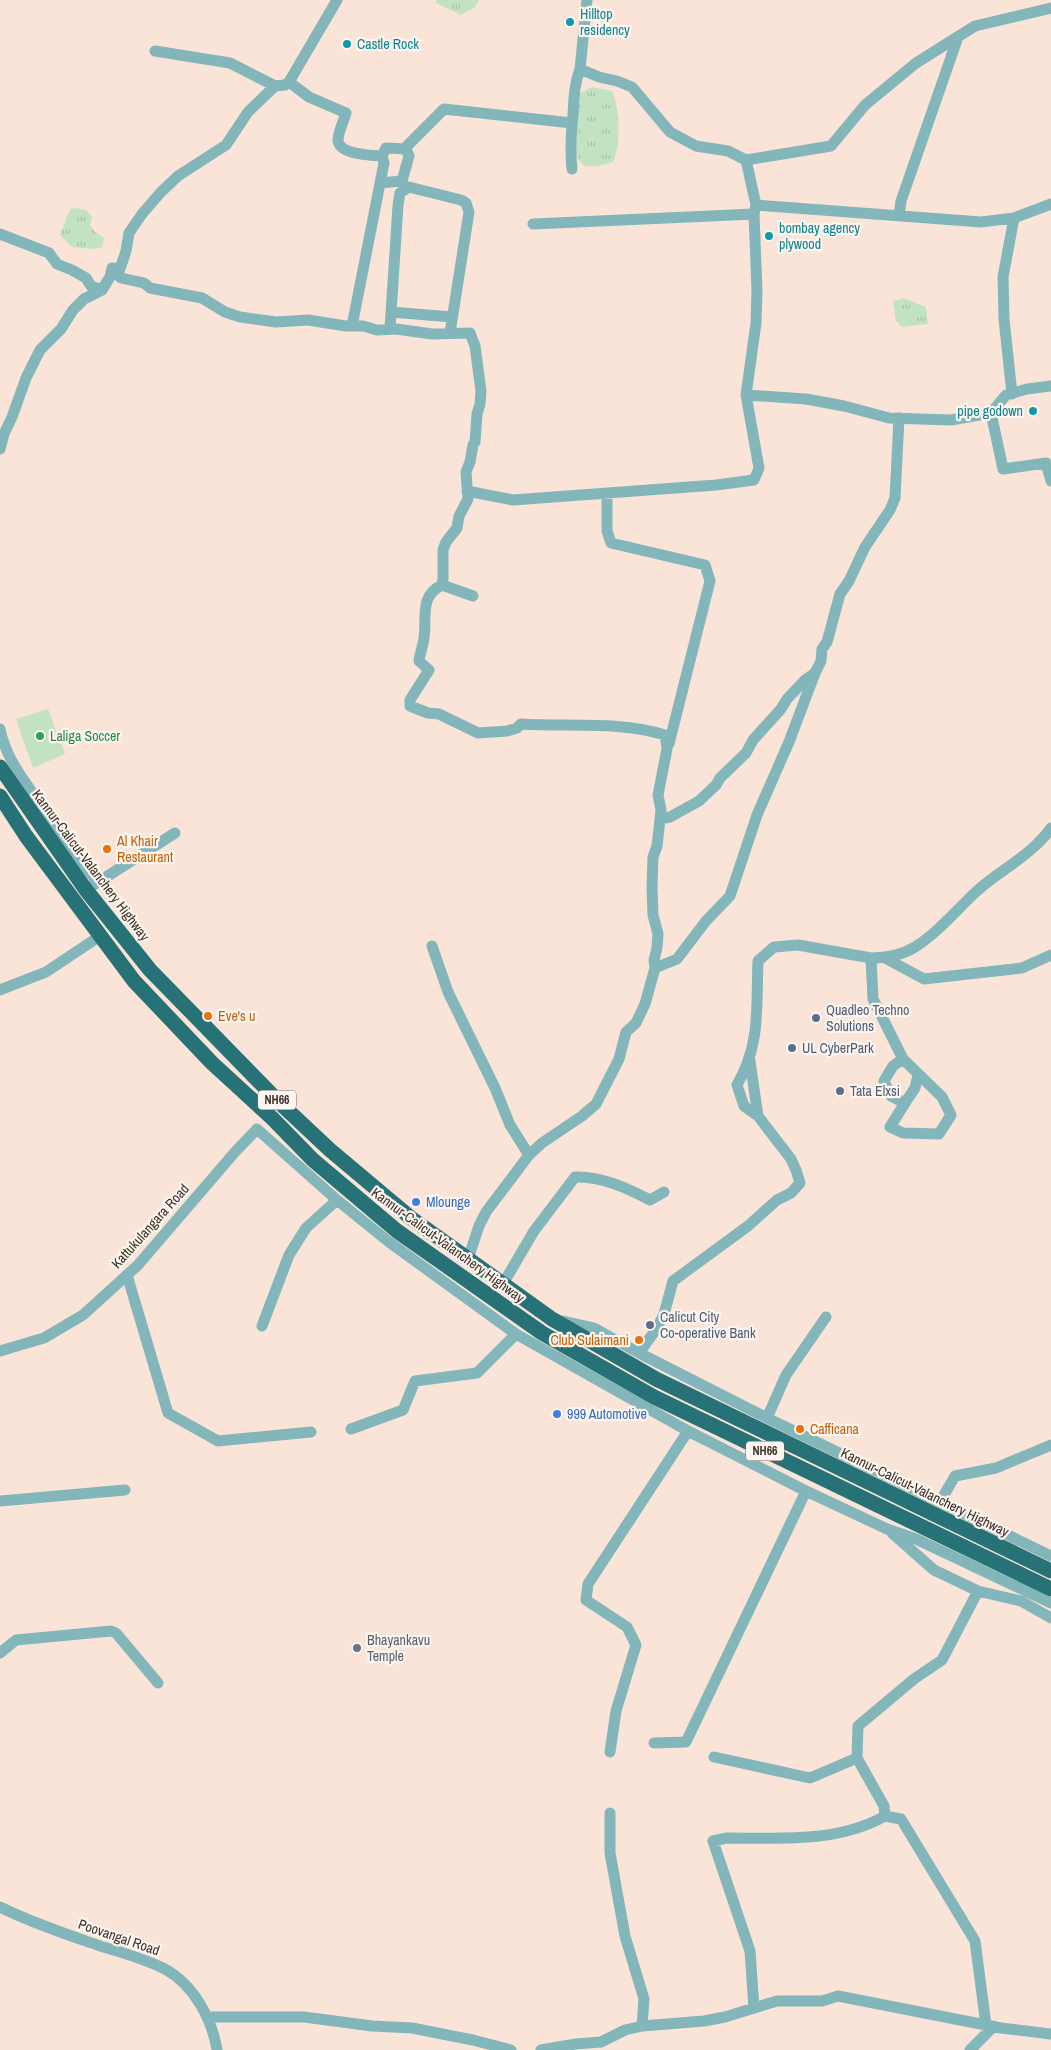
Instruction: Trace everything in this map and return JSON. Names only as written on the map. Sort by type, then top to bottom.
[{"type":"highway","name":"Kannur-Calicut-Valanchery Highway","points":[[0,767],[92,886],[150,970],[282,1105],[330,1150],[411,1218],[552,1319],[656,1379],[1051,1571]]},
{"type":"highway","name":"Kannur-Calicut-Valanchery Highway","points":[[0,796],[26,836],[134,981],[212,1063],[272,1118],[313,1160],[397,1231],[460,1277],[542,1332],[654,1397],[1051,1589]]},
{"type":"street","points":[[155,51],[230,63],[276,86],[285,85],[290,82],[338,0]]},
{"type":"street","points":[[572,169],[570,144],[575,82],[580,69],[587,0]]},
{"type":"street","points":[[580,69],[632,87],[670,132],[696,146],[728,151],[746,160],[831,146],[866,105],[916,63],[974,26],[1051,8]]},
{"type":"street","points":[[899,216],[901,201],[958,37]]},
{"type":"street","points":[[290,82],[309,97],[346,113],[338,140],[340,147],[346,151],[382,156]]},
{"type":"street","points":[[112,268],[120,269],[129,233],[161,192],[178,176],[226,145],[248,112],[276,86]]},
{"type":"street","points":[[404,149],[444,109],[572,123]]},
{"type":"street","points":[[352,326],[380,183],[384,163],[382,156],[386,148],[406,149],[408,156],[402,180],[380,183]]},
{"type":"street","points":[[467,491],[513,500],[716,485],[754,480],[759,468],[746,395],[756,323],[755,210],[746,160]]},
{"type":"street","points":[[390,329],[398,205],[400,193],[408,187],[461,200],[466,203],[469,212],[450,332]]},
{"type":"street","points":[[533,224],[755,210],[899,216],[980,222],[1014,218],[1051,204]]},
{"type":"street","points":[[1012,394],[1004,319],[1003,277],[1014,218]]},
{"type":"street","points":[[0,234],[49,253],[57,264],[86,278],[91,286],[102,290]]},
{"type":"street","points":[[0,449],[6,426],[12,418],[26,378],[40,350],[61,329],[73,310],[84,299],[102,290],[110,277],[112,268]]},
{"type":"street","points":[[112,268],[121,278],[144,283],[150,288],[202,298],[225,312],[240,317],[276,322],[308,320],[363,326],[377,330],[390,329],[432,334],[450,332],[470,333],[474,339],[479,368],[480,404],[477,414],[475,442],[466,472],[466,504],[459,516],[456,528],[446,542],[442,585]]},
{"type":"street","points":[[391,312],[452,317]]},
{"type":"street","points":[[746,395],[806,399],[844,406],[889,418],[951,420],[991,413],[1006,396],[1027,389],[1051,386]]},
{"type":"street","points":[[991,413],[1003,469],[1046,463],[1051,481]]},
{"type":"street","points":[[655,968],[677,959],[706,921],[730,896],[756,815],[789,742],[821,661],[822,649],[827,642],[840,594],[849,581],[865,547],[890,510],[895,498],[899,418]]},
{"type":"street","points":[[468,1259],[479,1226],[486,1212],[529,1155],[596,1104],[619,1058],[626,1032],[636,1023],[645,1004],[655,968],[658,934],[652,899],[653,857],[657,846],[661,810],[658,794],[667,749],[710,581],[705,565],[611,543],[607,531],[607,494]]},
{"type":"street","points":[[473,596],[442,585],[432,589],[428,597],[424,621],[424,640],[418,661],[429,670],[410,700],[410,706],[428,713],[439,714],[478,733],[507,731],[517,728],[521,724],[547,726],[562,724],[651,730],[666,735],[667,749]]},
{"type":"street","points":[[660,819],[670,817],[699,801],[716,786],[720,778],[746,753],[753,740],[781,709],[787,699],[805,680],[815,674]]},
{"type":"street","points":[[0,729],[2,742],[15,767],[84,866],[92,886],[175,834]]},
{"type":"street","points":[[639,1354],[664,1314],[673,1281],[766,1212],[777,1200],[791,1193],[800,1183],[791,1159],[758,1116],[744,1106],[736,1085],[746,1069],[750,1058],[758,1017],[758,960],[774,947],[798,946],[871,958],[885,958],[914,948],[979,890],[1040,843],[1051,828]]},
{"type":"street","points":[[0,990],[46,972],[100,936]]},
{"type":"street","points":[[432,946],[448,992],[496,1088],[510,1125],[529,1155]]},
{"type":"street","points":[[885,958],[924,979],[1022,968],[1051,955]]},
{"type":"street","points":[[871,958],[873,999],[903,1059],[942,1097],[951,1115],[939,1134],[904,1133],[890,1127],[915,1088],[918,1075]]},
{"type":"street","points":[[750,1058],[758,1116]]},
{"type":"street","points":[[903,1059],[893,1066],[884,1082],[891,1096],[905,1103]]},
{"type":"street","name":"Kattukulangara Road","points":[[0,1351],[44,1338],[83,1315],[128,1274],[257,1129],[337,1200]]},
{"type":"street","points":[[503,1284],[534,1231],[575,1177],[590,1176],[632,1191],[650,1200],[664,1192]]},
{"type":"street","points":[[262,1326],[289,1256],[306,1228],[337,1200],[389,1242],[516,1334],[688,1431],[806,1491],[887,1529],[916,1539],[1051,1603]]},
{"type":"street","points":[[128,1274],[168,1413],[218,1441],[312,1432]]},
{"type":"street","points":[[767,1418],[786,1375],[826,1318]]},
{"type":"street","points":[[552,1319],[594,1328],[639,1354],[767,1418],[1051,1556]]},
{"type":"street","points":[[351,1429],[403,1410],[415,1381],[477,1373],[516,1334]]},
{"type":"street","points":[[610,1752],[616,1711],[636,1645],[627,1627],[586,1600],[588,1584],[688,1431]]},
{"type":"street","points":[[940,1502],[955,1476],[996,1468],[1051,1445]]},
{"type":"street","points":[[0,1501],[125,1490]]},
{"type":"street","points":[[654,1743],[686,1742],[806,1491]]},
{"type":"street","points":[[887,1529],[934,1570],[978,1591],[1021,1602],[1051,1618]]},
{"type":"street","points":[[885,1816],[884,1806],[857,1758],[858,1726],[914,1679],[942,1660],[978,1591]]},
{"type":"street","points":[[0,1653],[16,1640],[111,1631],[116,1633],[158,1683]]},
{"type":"street","points":[[714,1757],[810,1778],[857,1758]]},
{"type":"street","points":[[610,1813],[610,1853],[625,1936],[644,1999],[642,2026]]},
{"type":"street","points":[[754,2008],[750,1951],[713,1841],[727,1838],[817,1837],[866,1826],[885,1816],[901,1819],[975,1941],[990,2026],[970,2050]]},
{"type":"street","name":"Poovangal Road","points":[[0,1907],[27,1920],[133,1956],[166,1970],[179,1980],[198,2000],[208,2017],[218,2050]]},
{"type":"street","points":[[541,2050],[569,2048],[601,2042],[625,2030],[642,2026],[725,2018],[777,2001],[822,2001],[838,1996],[990,2026],[1051,2034]]},
{"type":"street","points":[[208,2017],[304,2018],[372,2026],[412,2028],[511,2050]]},
{"type":"street","points":[[593,2031],[601,2042]]},
{"type":"green space","points":[[436,0],[479,0],[475,7],[461,15],[436,3]]},
{"type":"green space","points":[[592,87],[612,91],[615,98],[618,117],[617,147],[613,162],[599,166],[584,166],[578,159],[576,151],[578,94]]},
{"type":"green space","points":[[70,209],[86,210],[92,217],[90,225],[94,231],[104,238],[102,247],[94,249],[72,247],[60,235]]},
{"type":"green space","points":[[904,298],[926,307],[928,324],[902,327],[896,321],[893,301]]},
{"type":"green space","name":"Laliga Soccer","points":[[48,709],[65,754],[33,768],[16,719]]},
{"type":"place","name":"Hilltop residency","points":[[570,22]]},
{"type":"place","name":"Castle Rock","points":[[347,44]]},
{"type":"place","name":"bombay agency plywood","points":[[769,236]]},
{"type":"place","name":"pipe godown","points":[[1033,411]]},
{"type":"place","name":"Laliga Soccer","points":[[40,736]]},
{"type":"place","name":"Al Khair Restaurant","points":[[107,849]]},
{"type":"place","name":"Eve's u","points":[[208,1016]]},
{"type":"place","name":"Quadleo Techno Solutions","points":[[816,1018]]},
{"type":"place","name":"UL CyberPark","points":[[792,1048]]},
{"type":"place","name":"Tata Elxsi","points":[[840,1091]]},
{"type":"place","name":"Mlounge","points":[[416,1202]]},
{"type":"place","name":"Calicut City Co-operative Bank","points":[[650,1325]]},
{"type":"place","name":"Club Sulaimani","points":[[639,1340]]},
{"type":"place","name":"999 Automotive","points":[[557,1414]]},
{"type":"place","name":"Cafficana","points":[[800,1429]]},
{"type":"place","name":"Bhayankavu Temple","points":[[357,1648]]}]
